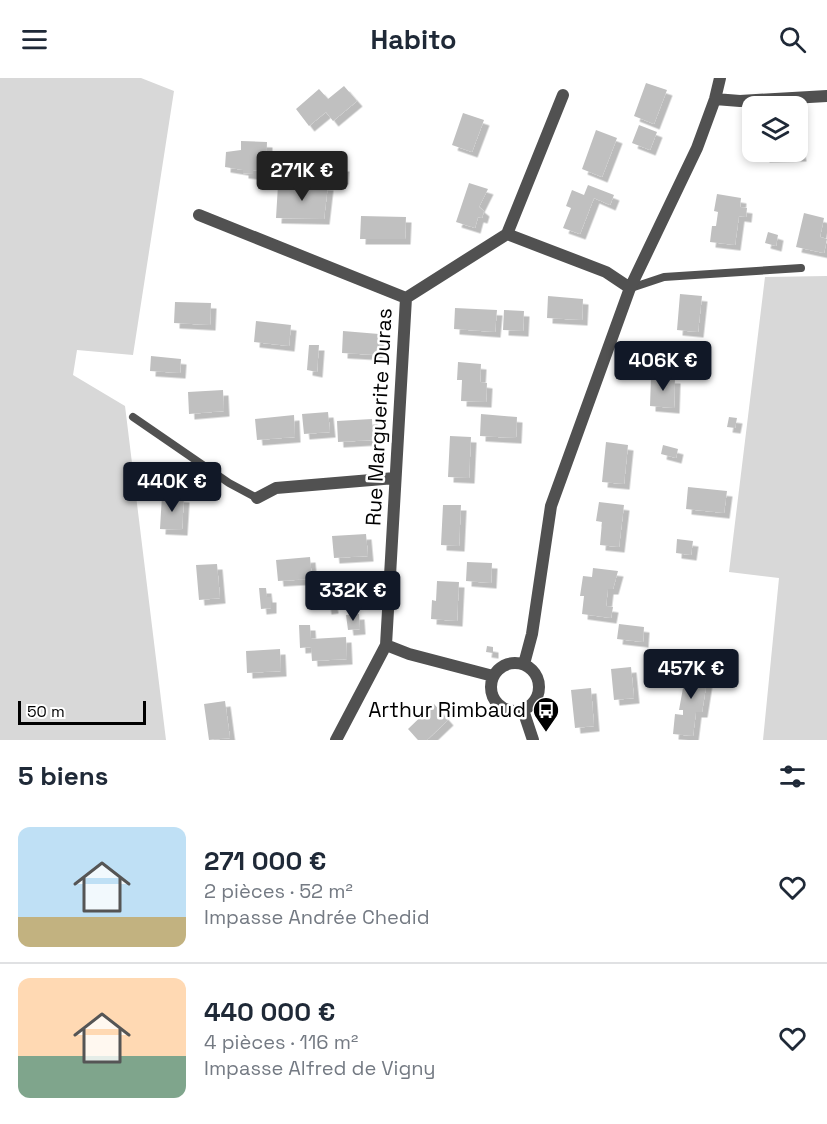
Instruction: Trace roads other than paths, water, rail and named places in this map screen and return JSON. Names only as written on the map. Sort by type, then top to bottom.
[{"type":"street","points":[[524,664],[532,634],[551,506],[630,288],[698,148],[720,78]]},
{"type":"street","points":[[563,95],[507,234],[606,272],[630,288]]},
{"type":"street","points":[[715,99],[740,101],[827,96]]},
{"type":"street","points":[[199,215],[406,298]]},
{"type":"street","name":"Rue Marguerite Duras","points":[[386,645],[406,298],[507,234]]},
{"type":"street","points":[[258,498],[276,488],[395,478]]},
{"type":"street","points":[[336,740],[386,645],[409,654],[493,676]]},
{"type":"street","points":[[517,662],[524,664],[536,673],[540,687],[535,701],[523,710],[509,711],[496,703],[490,690],[493,676],[503,665],[517,662]]},
{"type":"street","points":[[523,710],[533,740]]},
{"type":"lane","points":[[630,288],[664,278],[801,268]]},
{"type":"lane","points":[[133,417],[229,483],[258,498]]},
{"type":"place","name":"Arthur Rimbaud","points":[[546,733]]}]
